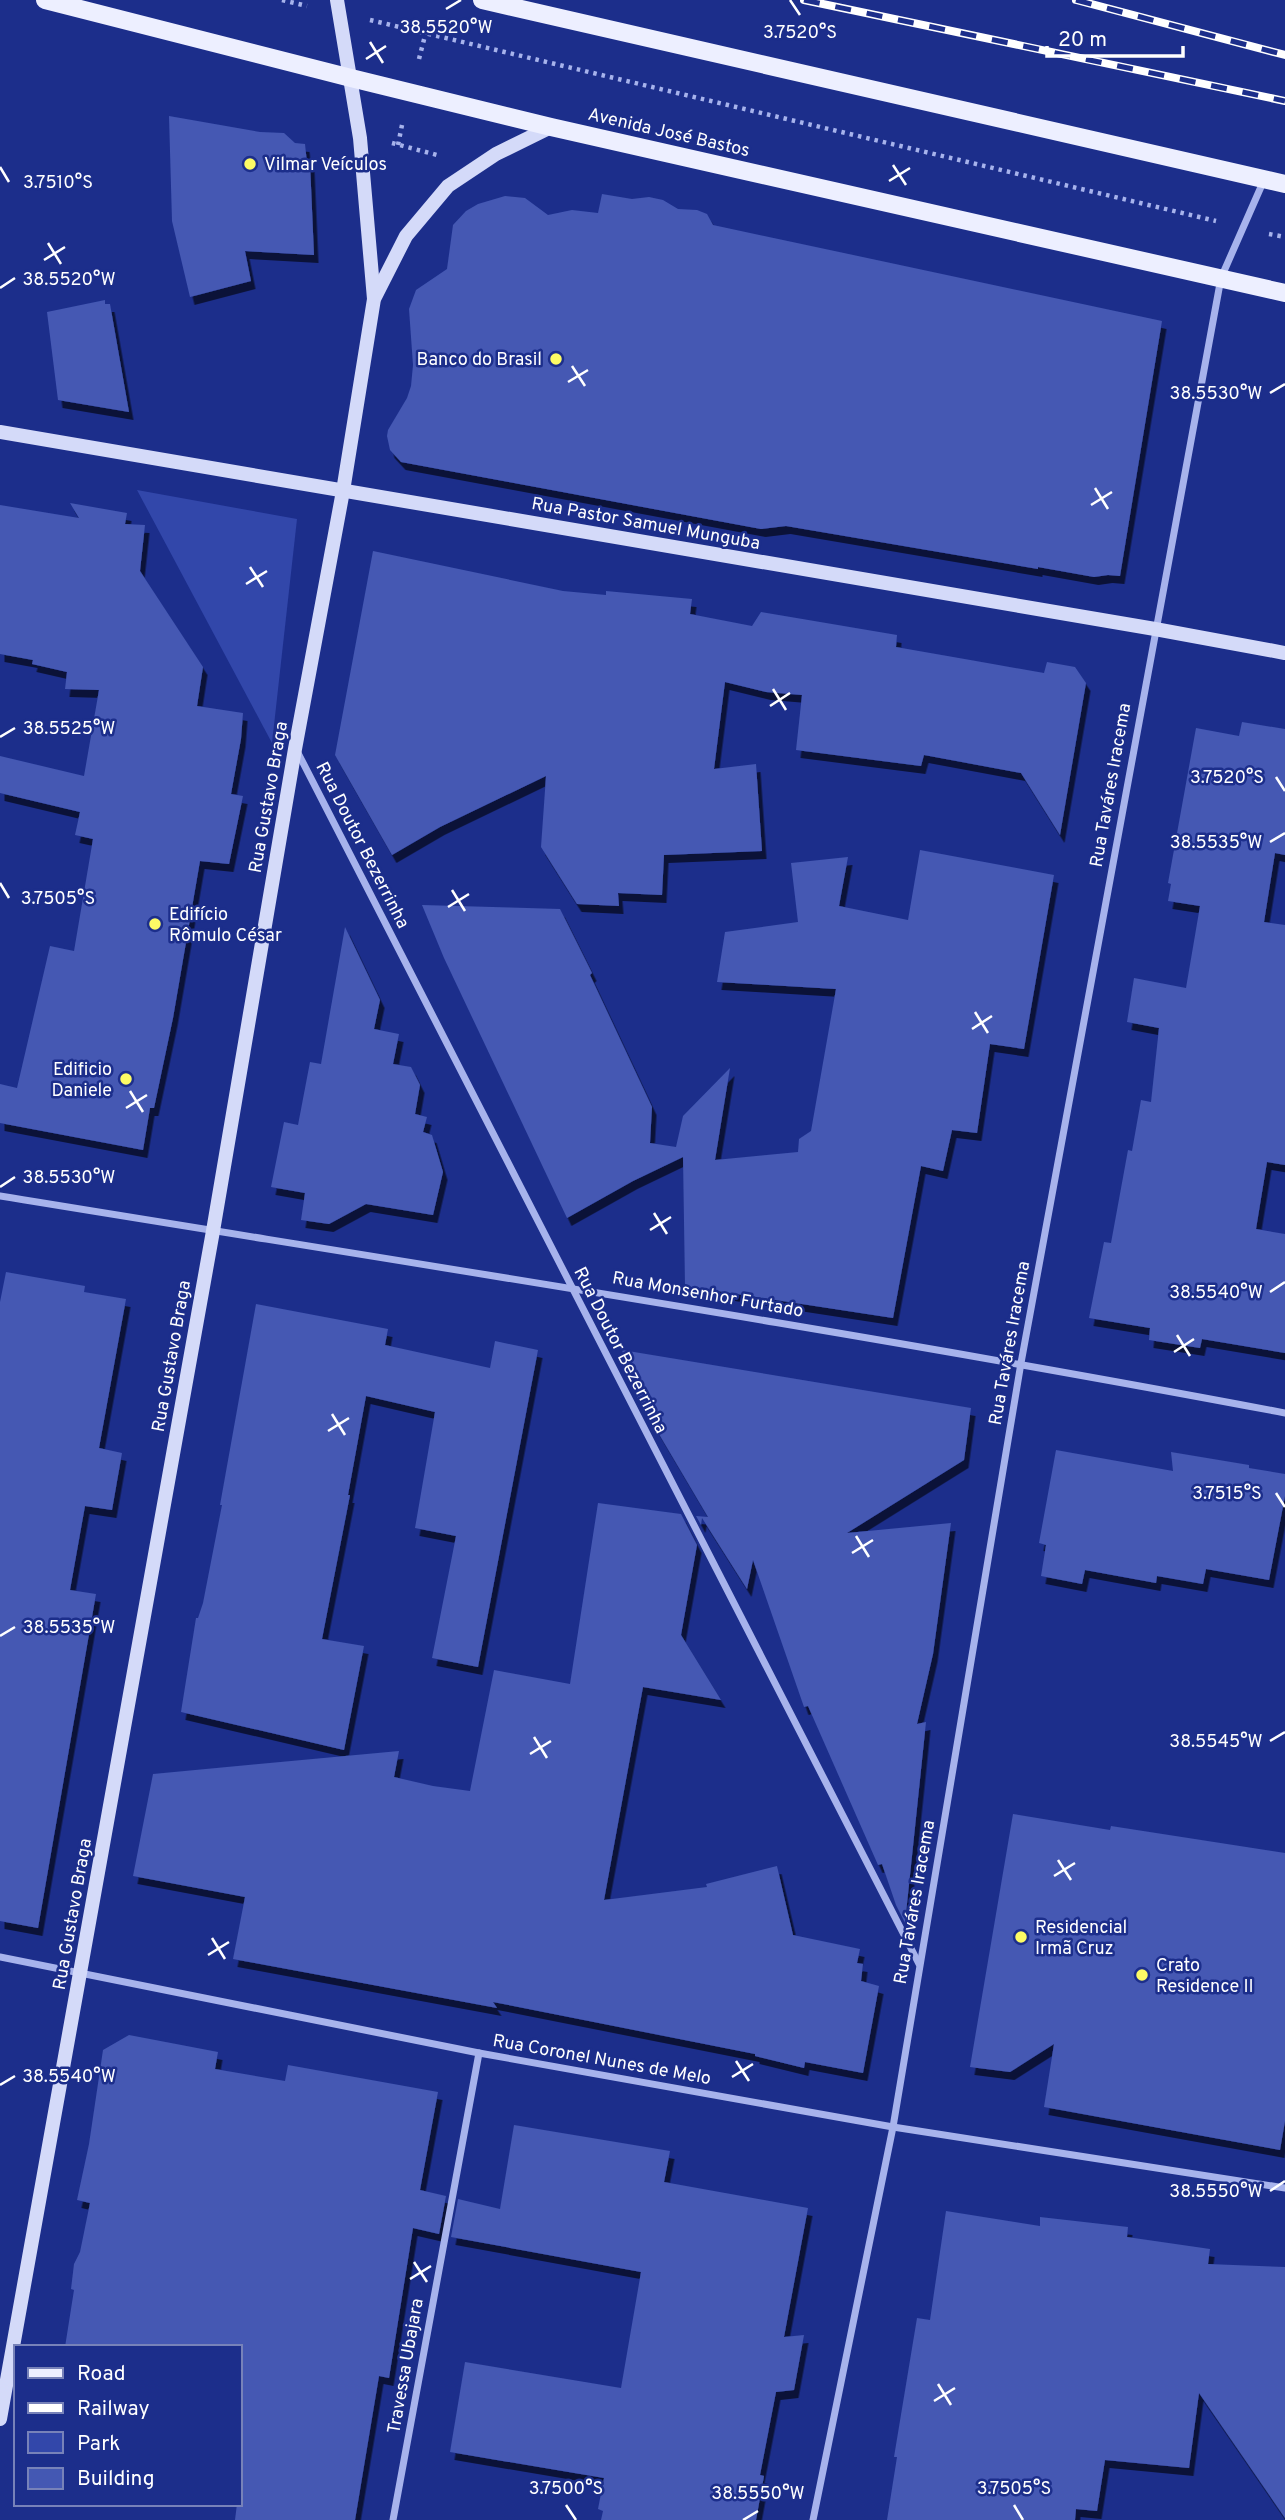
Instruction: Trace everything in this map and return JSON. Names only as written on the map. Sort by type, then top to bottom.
[{"type":"main road","name":"Avenida José Bastos","points":[[46,0],[551,127],[1285,293]]},
{"type":"main road","points":[[482,0],[1285,184]]},
{"type":"street","name":"Rua Gustavo Braga","points":[[0,2419],[213,1231],[295,748],[343,491],[374,299],[360,138],[338,6]]},
{"type":"street","name":"Rua Gustavo Braga","points":[[374,299],[407,236],[448,186],[496,154],[551,127]]},
{"type":"street","name":"Rua Taváres Iracema","points":[[813,2520],[893,2127],[1021,1363],[1221,278],[1264,179]]},
{"type":"street","name":"Rua Pastor Samuel Munguba","points":[[0,432],[1285,653]]},
{"type":"street","name":"Rua Doutor Bezerrinha","points":[[295,748],[919,1965]]},
{"type":"street","name":"Rua Monsenhor Furtado","points":[[0,1196],[571,1287],[1021,1363],[1285,1413]]},
{"type":"street","name":"Rua Coronel Nunes de Melo","points":[[0,1956],[479,2053],[893,2127],[1285,2188]]},
{"type":"street","name":"Travessa Ubajara","points":[[393,2520],[479,2053]]},
{"type":"path","points":[[282,0],[338,6],[426,33],[1285,237]]},
{"type":"path","points":[[419,59],[428,24]]},
{"type":"path","points":[[398,145],[402,125]]},
{"type":"path","points":[[384,141],[447,157]]},
{"type":"green space","points":[[137,490],[297,519],[272,743]]},
{"type":"building","points":[[169,116],[260,132],[284,133],[295,143],[305,144],[307,163],[310,163],[314,255],[245,251],[251,281],[190,297],[172,221]]},
{"type":"building","points":[[602,194],[663,200],[678,209],[697,210],[707,214],[713,225],[1162,321],[1120,576],[1094,577],[1038,569],[786,526],[761,529],[401,462],[390,450],[387,436],[411,386],[413,365],[409,309],[416,290],[447,269],[453,225],[466,211],[478,204],[505,196],[525,198],[548,215],[572,210],[598,213]]},
{"type":"building","points":[[105,300],[105,304],[110,304],[129,412],[58,400],[47,312]]},
{"type":"building","points":[[70,503],[127,513],[125,524],[145,525],[140,571],[203,667],[197,706],[243,713],[231,794],[243,796],[229,864],[200,861],[173,1018],[154,1108],[150,1108],[143,1150],[0,1123],[0,1084],[17,1088],[50,946],[74,951],[93,839],[75,835],[80,812],[0,793],[0,756],[84,776],[99,690],[65,689],[67,672],[32,664],[33,660],[0,654],[0,505],[79,518]]},
{"type":"building","points":[[373,551],[563,591],[606,595],[606,591],[692,599],[690,614],[752,626],[761,612],[897,635],[896,647],[1044,673],[1047,662],[1075,667],[1086,683],[1060,835],[1021,773],[924,755],[921,766],[796,750],[802,695],[766,692],[725,682],[714,769],[756,764],[762,851],[664,855],[662,895],[618,893],[619,906],[577,904],[541,847],[546,776],[440,827],[392,855],[335,755]]},
{"type":"building","points":[[1242,722],[1285,729],[1285,855],[1275,853],[1264,922],[1285,925],[1285,1165],[1267,1162],[1256,1229],[1285,1234],[1285,1353],[1202,1339],[1200,1348],[1149,1340],[1150,1328],[1089,1318],[1104,1242],[1111,1243],[1128,1150],[1132,1151],[1141,1100],[1151,1102],[1159,1028],[1127,1022],[1134,978],[1186,988],[1200,906],[1168,901],[1171,884],[1168,883],[1196,728],[1239,736]]},
{"type":"building","points":[[920,850],[1054,875],[1024,1049],[990,1044],[977,1133],[952,1130],[943,1171],[921,1166],[893,1318],[685,1286],[683,1157],[567,1218],[444,958],[422,905],[560,909],[652,1107],[650,1143],[676,1147],[683,1116],[730,1068],[715,1160],[798,1152],[799,1139],[811,1131],[836,989],[717,982],[725,932],[798,922],[791,863],[848,857],[839,906],[908,920]]},
{"type":"building","points":[[345,927],[380,1000],[374,1029],[399,1034],[393,1064],[411,1067],[420,1085],[415,1114],[427,1117],[423,1132],[432,1135],[443,1172],[433,1215],[366,1204],[329,1224],[301,1220],[305,1193],[271,1187],[284,1122],[298,1125],[310,1062],[321,1064]]},
{"type":"building","points":[[6,1272],[85,1286],[84,1292],[126,1299],[99,1448],[122,1453],[112,1510],[85,1506],[70,1590],[96,1594],[38,1928],[0,1921],[0,1302]]},
{"type":"building","points":[[256,1304],[388,1329],[385,1345],[490,1368],[495,1341],[538,1350],[478,1667],[432,1658],[456,1536],[415,1528],[435,1412],[366,1396],[322,1639],[364,1646],[344,1750],[181,1712],[196,1618],[203,1603],[222,1505]]},
{"type":"building","points":[[622,1350],[971,1408],[964,1460],[847,1533],[951,1523],[933,1654],[917,1724],[926,1722],[905,1923],[882,1864],[878,1865],[808,1706],[804,1707],[753,1560],[747,1589],[702,1518],[701,1525],[696,1516],[708,1517],[633,1390]]},
{"type":"building","points":[[1056,1450],[1173,1471],[1171,1452],[1285,1474],[1285,1496],[1269,1580],[1206,1569],[1203,1584],[1157,1576],[1156,1583],[1085,1570],[1082,1584],[1041,1576],[1046,1545],[1039,1543]]},
{"type":"building","points":[[598,1503],[681,1514],[697,1545],[681,1635],[721,1700],[643,1687],[604,1900],[707,1887],[706,1884],[777,1866],[793,1935],[860,1949],[857,1963],[863,1964],[861,1981],[879,1986],[863,2073],[805,2062],[804,2068],[755,2054],[493,2002],[497,2008],[233,1959],[245,1897],[133,1876],[153,1774],[399,1751],[394,1777],[470,1791],[494,1670],[570,1684]]},
{"type":"building","points":[[1013,1814],[1285,1853],[1285,2121],[1280,2150],[1044,2107],[1054,2044],[1010,2072],[970,2067]]},
{"type":"building","points":[[129,2035],[218,2052],[215,2069],[285,2081],[288,2065],[438,2092],[420,2190],[446,2196],[439,2234],[413,2228],[389,2378],[379,2376],[355,2520],[235,2520],[237,2506],[242,2506],[242,2345],[65,2345],[74,2290],[71,2289],[74,2264],[80,2252],[90,2203],[77,2200],[89,2144],[103,2050]]},
{"type":"building","points":[[514,2125],[670,2151],[664,2182],[808,2208],[784,2337],[804,2335],[794,2390],[776,2392],[760,2475],[764,2476],[756,2520],[601,2520],[603,2511],[598,2509],[604,2478],[450,2452],[465,2362],[621,2388],[641,2272],[451,2237],[458,2199],[500,2209]]},
{"type":"building","points":[[946,2211],[1040,2226],[1040,2217],[1128,2227],[1127,2237],[1210,2249],[1208,2264],[1285,2267],[1285,2518],[1199,2393],[1189,2468],[1105,2460],[1097,2511],[1076,2509],[1075,2520],[887,2520],[897,2457],[894,2457],[917,2318],[930,2320]]},
{"type":"railway","points":[[804,0],[1285,101]]},
{"type":"railway","points":[[1076,0],[1285,55]]},
{"type":"place","name":"Vilmar Veículos","points":[[250,164]]},
{"type":"place","name":"Banco do Brasil","points":[[556,359]]},
{"type":"place","name":"Edifício Rômulo César","points":[[155,924]]},
{"type":"place","name":"Edificio Daniele","points":[[126,1079]]},
{"type":"place","name":"Residencial Irmã Cruz","points":[[1021,1937]]},
{"type":"place","name":"Crato Residence II","points":[[1142,1975]]}]
